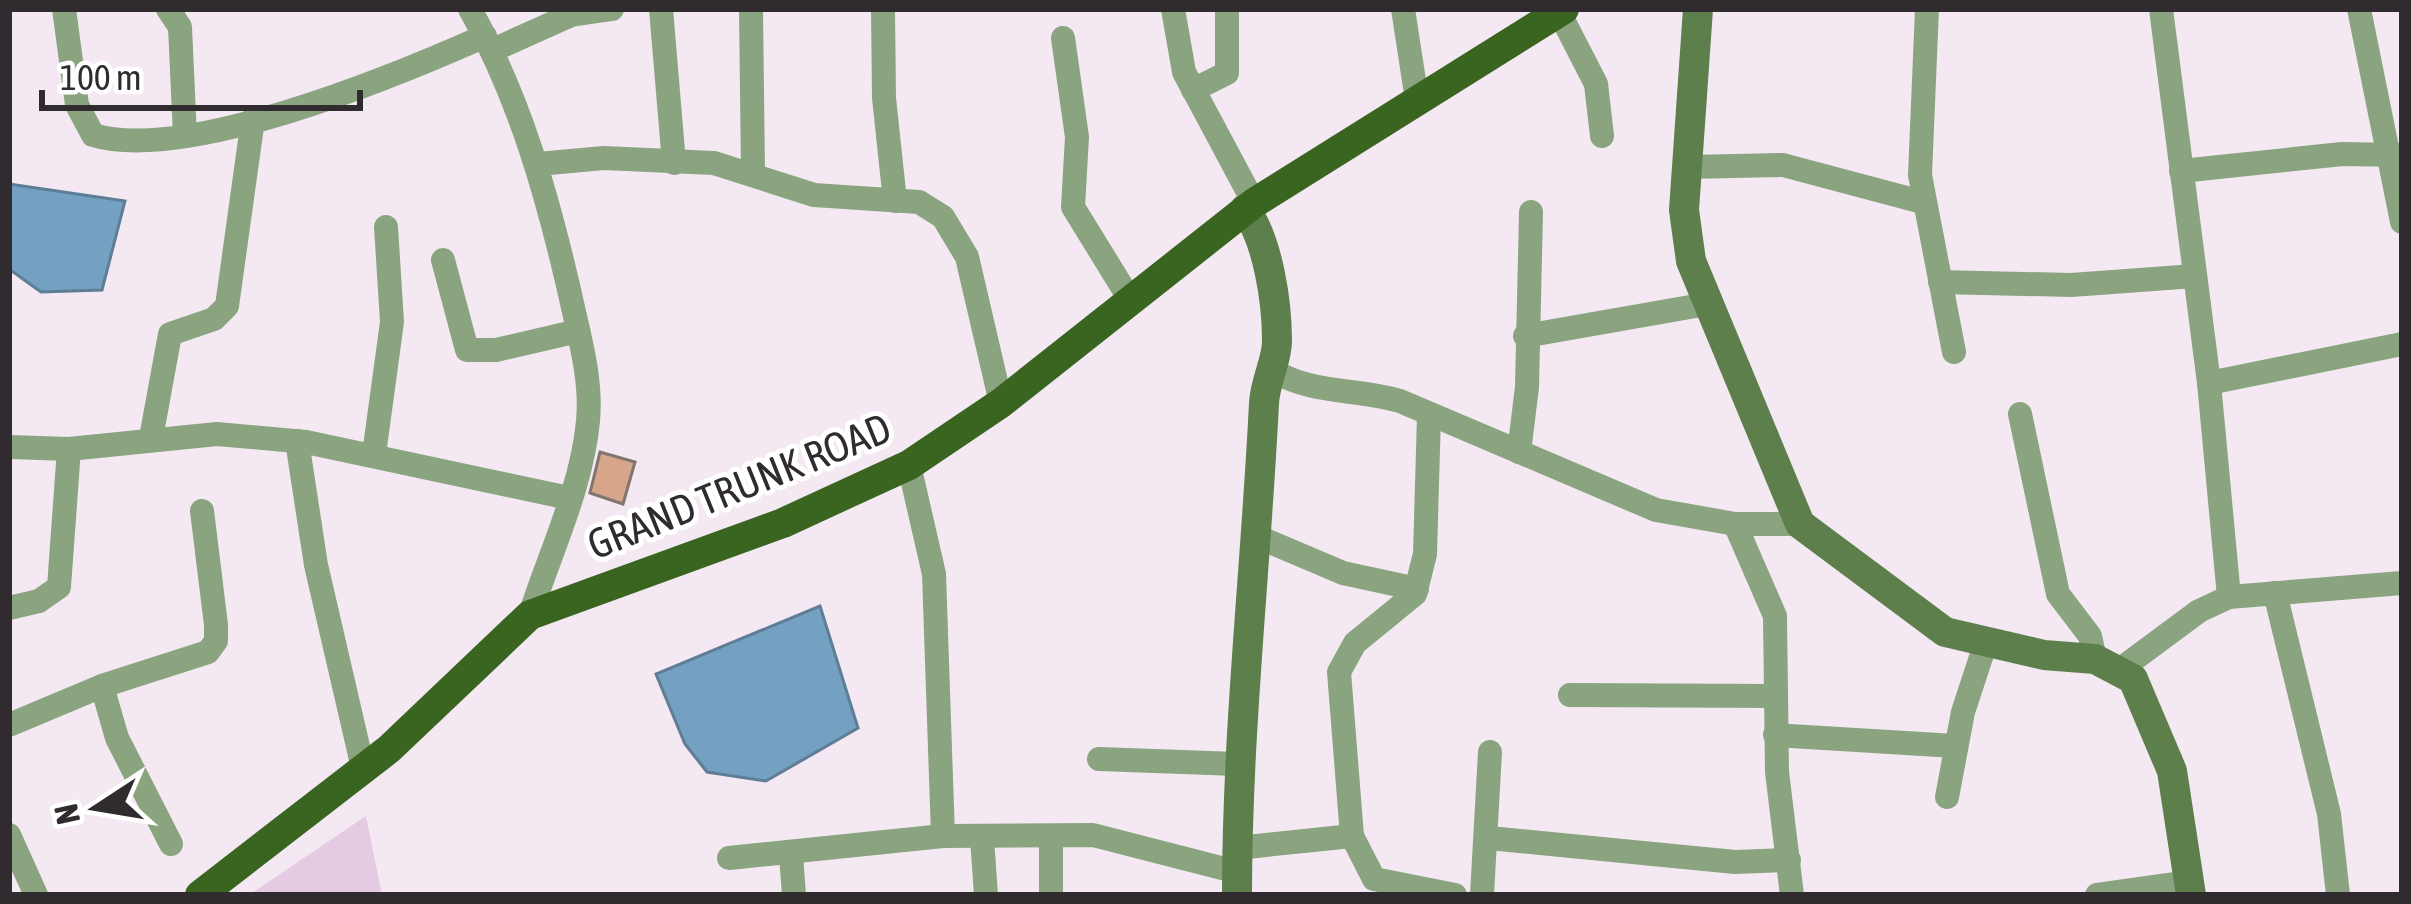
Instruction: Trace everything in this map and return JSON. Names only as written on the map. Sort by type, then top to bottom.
[{"type":"main road","name":"GRAND TRUNK ROAD","points":[[200,895],[425,717],[530,615],[783,523],[909,465],[1001,403],[1250,206],[1561,10]]},
{"type":"street","points":[[168,9],[180,27],[185,136]]},
{"type":"street","points":[[470,9],[538,164],[586,367],[588,422],[569,498],[530,615]]},
{"type":"street","points":[[68,12],[77,105],[93,135],[124,144],[185,136],[253,119],[571,15],[612,9]]},
{"type":"street","points":[[662,9],[674,163]]},
{"type":"street","points":[[751,9],[753,172]]},
{"type":"street","points":[[884,9],[884,98],[895,201]]},
{"type":"street","points":[[1173,9],[1175,40],[1193,90],[1258,228],[1278,344],[1270,369],[1237,764],[1237,872]]},
{"type":"street","points":[[1193,90],[1227,73],[1226,9]]},
{"type":"street","points":[[1403,9],[1417,100]]},
{"type":"street","points":[[1698,9],[1684,210],[1691,261],[1800,524],[1945,632],[2106,665],[2133,679],[2157,724],[2173,771],[2190,888],[2097,895]]},
{"type":"street","points":[[1928,9],[1922,202],[1954,352]]},
{"type":"street","points":[[2161,9],[2209,383],[2229,597]]},
{"type":"street","points":[[2359,9],[2395,155],[2402,222]]},
{"type":"street","points":[[1561,10],[1596,84],[1601,136]]},
{"type":"street","points":[[1064,38],[1077,137],[1073,206],[1129,298]]},
{"type":"street","points":[[151,438],[170,334],[214,319],[227,305],[253,119]]},
{"type":"street","points":[[2181,171],[2342,154],[2395,155]]},
{"type":"street","points":[[538,164],[604,158],[674,163],[753,172],[814,195],[919,202],[943,217],[967,257],[1001,403]]},
{"type":"street","points":[[1688,167],[1783,165],[1922,202]]},
{"type":"street","points":[[1519,452],[1527,387],[1531,212]]},
{"type":"street","points":[[374,454],[392,322],[386,227]]},
{"type":"street","points":[[443,260],[460,341],[467,350],[496,350],[578,331]]},
{"type":"street","points":[[1940,282],[2071,285],[2194,276]]},
{"type":"street","points":[[1525,336],[1707,304]]},
{"type":"street","points":[[2209,383],[2402,344]]},
{"type":"street","points":[[1270,369],[1298,386],[1375,394],[1656,510],[1735,524],[1800,524]]},
{"type":"street","points":[[2020,414],[2059,594],[2106,665]]},
{"type":"street","points":[[1429,415],[1425,554],[1417,589],[1403,607],[1355,643],[1340,671],[1352,836],[1374,879],[1439,893]]},
{"type":"street","points":[[9,447],[69,449],[217,434],[297,441],[569,498]]},
{"type":"street","points":[[297,441],[316,565],[363,768]]},
{"type":"street","points":[[9,608],[39,601],[59,587],[69,449]]},
{"type":"street","points":[[909,465],[934,574],[943,836]]},
{"type":"street","points":[[9,725],[102,686],[208,652],[216,641],[202,511]]},
{"type":"street","points":[[1735,524],[1774,616],[1775,735],[1792,895]]},
{"type":"street","points":[[1258,536],[1342,573],[1417,589]]},
{"type":"street","points":[[2106,665],[2229,597],[2402,583]]},
{"type":"street","points":[[2276,593],[2329,814],[2338,895]]},
{"type":"street","points":[[1947,797],[1955,746],[1986,642]]},
{"type":"street","points":[[102,686],[117,738],[171,844]]},
{"type":"street","points":[[1570,695],[1773,696]]},
{"type":"street","points":[[1775,735],[1955,746]]},
{"type":"street","points":[[1481,895],[1489,838],[1490,752]]},
{"type":"street","points":[[1099,759],[1237,764]]},
{"type":"street","points":[[9,835],[36,895]]},
{"type":"street","points":[[729,858],[943,836],[1094,835],[1237,872],[1352,836]]},
{"type":"street","points":[[982,838],[986,895]]},
{"type":"street","points":[[1051,838],[1051,895]]},
{"type":"street","points":[[1489,838],[1735,862],[1789,860]]},
{"type":"street","points":[[791,855],[794,895]]},
{"type":"shaded area","points":[[366,816],[382,895],[249,895]]},
{"type":"water","points":[[9,184],[125,201],[102,290],[41,292],[9,269]]},
{"type":"water","points":[[820,606],[858,728],[766,781],[707,772],[685,744],[656,674]]},
{"type":"building","points":[[600,452],[635,462],[623,504],[590,493]]}]
